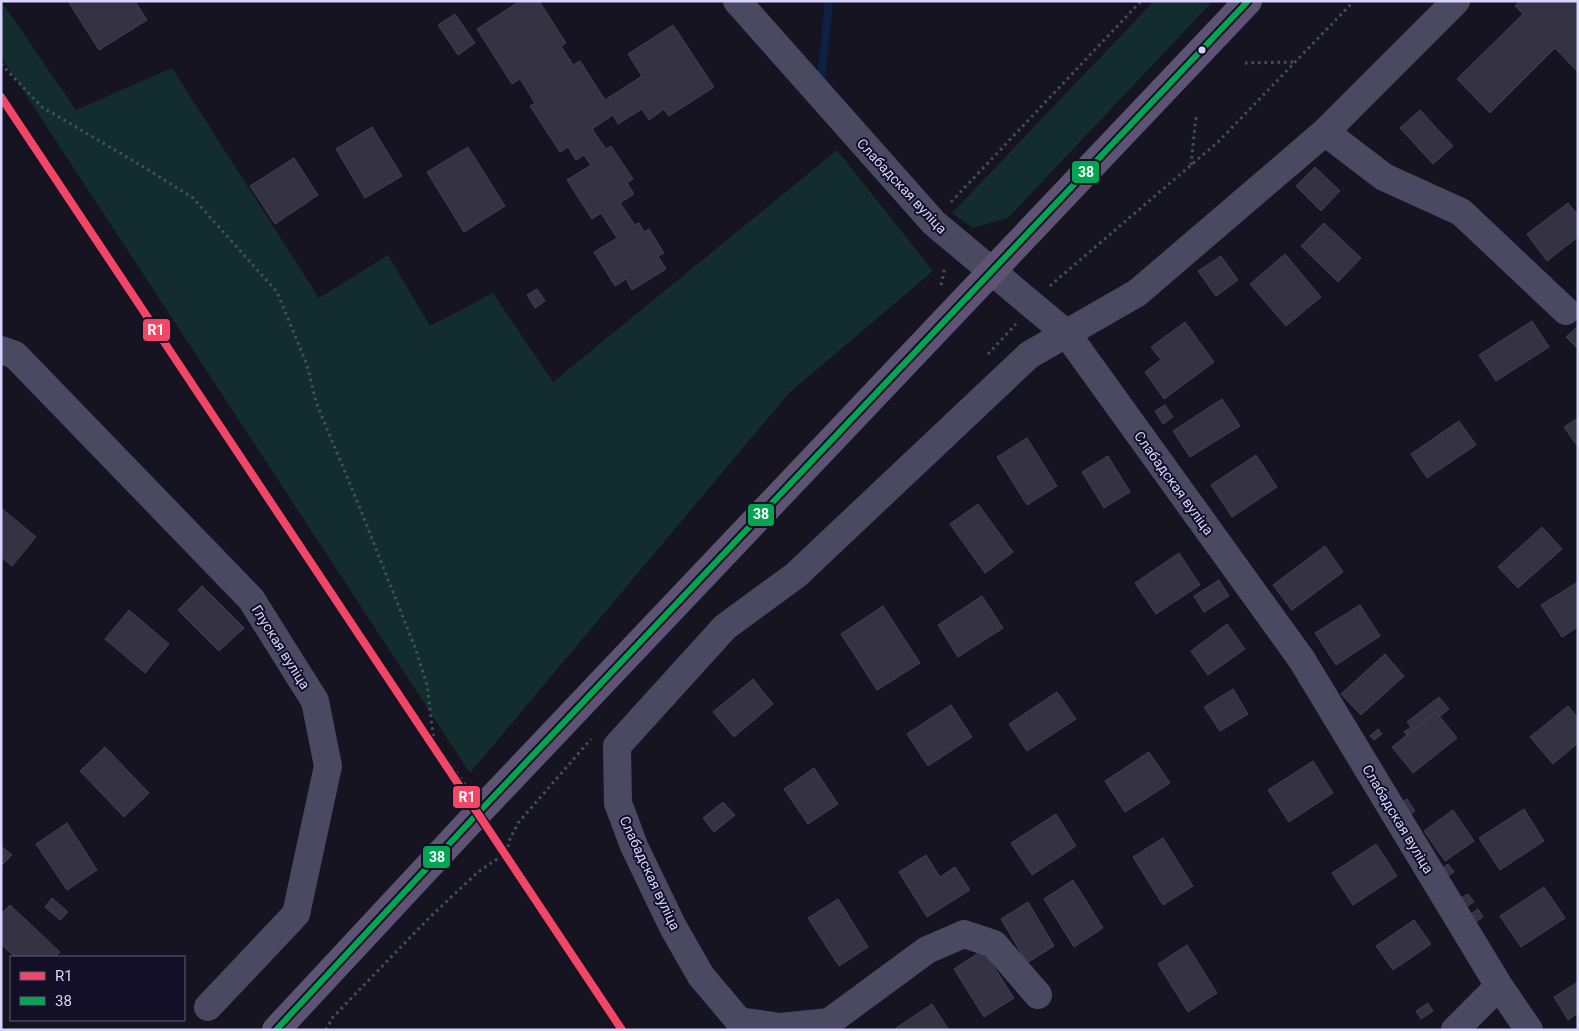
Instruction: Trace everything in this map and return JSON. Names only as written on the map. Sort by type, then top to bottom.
[{"type":"main road","points":[[281,1028],[468,825],[1248,1]]},
{"type":"street","name":"Слабадская вуліца","points":[[737,1],[934,223],[1067,334],[1302,660],[1499,986],[1529,1030]]},
{"type":"street","name":"Слабадская вуліца","points":[[1038,995],[994,944],[964,934],[927,950],[829,1022],[781,1027],[739,1021],[701,976],[674,927],[634,846],[618,803],[617,746],[725,627],[796,575],[1030,355],[1138,293],[1325,132],[1456,1]]},
{"type":"street","points":[[1325,132],[1384,177],[1461,212],[1566,311]]},
{"type":"street","name":"Глуская вуліца","points":[[1,350],[15,355],[251,599],[315,701],[328,766],[296,914],[208,1007]]},
{"type":"street","points":[[1455,1030],[1499,986]]},
{"type":"path","points":[[945,208],[1141,1]]},
{"type":"path","points":[[1245,63],[1296,62]]},
{"type":"path","points":[[1,64],[42,107],[148,169],[193,198],[277,292],[307,365],[316,402],[416,650],[426,685],[434,741],[470,791]]},
{"type":"path","points":[[1191,165],[1196,117]]},
{"type":"green space","points":[[1,1],[76,110],[172,68],[319,298],[388,255],[430,326],[493,293],[553,382],[837,150],[933,271],[789,393],[470,773],[1,57]]},
{"type":"green space","points":[[1154,1],[1213,1],[1008,218],[973,228],[952,213]]},
{"type":"building","points":[[68,1],[135,1],[147,20],[99,50]]},
{"type":"building","points":[[520,1],[539,1],[566,43],[561,46],[573,65],[580,61],[605,100],[642,76],[628,54],[673,25],[714,87],[669,116],[664,109],[649,120],[642,109],[618,124],[613,115],[592,129],[606,149],[611,146],[633,179],[627,183],[634,194],[620,203],[635,225],[639,223],[644,232],[649,229],[664,253],[658,256],[666,269],[632,290],[626,279],[615,286],[594,252],[617,238],[601,213],[592,219],[567,180],[591,165],[584,155],[576,160],[568,147],[560,152],[530,106],[535,103],[520,79],[512,84],[477,29]]},
{"type":"building","points":[[1520,1],[1578,1],[1578,72],[1555,48],[1490,113],[1457,79],[1523,14],[1515,6]]},
{"type":"building","points":[[455,14],[475,43],[458,55],[438,25]]},
{"type":"building","points":[[1420,110],[1453,146],[1433,164],[1400,128]]},
{"type":"building","points":[[372,127],[402,176],[365,198],[336,149]]},
{"type":"building","points":[[468,147],[505,206],[464,232],[427,172]]},
{"type":"building","points":[[294,158],[318,195],[275,224],[250,186]]},
{"type":"building","points":[[1315,167],[1340,191],[1321,211],[1296,186]]},
{"type":"building","points":[[1568,203],[1578,215],[1578,237],[1547,261],[1527,234]]},
{"type":"building","points":[[1324,223],[1361,258],[1338,282],[1301,246]]},
{"type":"building","points":[[1285,254],[1321,297],[1286,326],[1250,284]]},
{"type":"building","points":[[1221,256],[1238,280],[1216,296],[1198,271]]},
{"type":"building","points":[[537,289],[545,301],[535,308],[527,295]]},
{"type":"building","points":[[1532,321],[1549,347],[1496,381],[1479,355]]},
{"type":"building","points":[[1185,322],[1214,362],[1164,399],[1145,372],[1161,360],[1151,347]]},
{"type":"building","points":[[1578,326],[1578,349],[1566,337]]},
{"type":"building","points":[[1222,399],[1240,426],[1190,457],[1173,431]]},
{"type":"building","points":[[1165,405],[1173,417],[1163,424],[1155,411]]},
{"type":"building","points":[[1578,418],[1578,447],[1564,427]]},
{"type":"building","points":[[1459,421],[1476,445],[1427,478],[1411,454]]},
{"type":"building","points":[[1027,438],[1057,486],[1027,505],[997,457]]},
{"type":"building","points":[[1256,455],[1277,487],[1232,517],[1211,485]]},
{"type":"building","points":[[1108,456],[1130,492],[1104,508],[1082,472]]},
{"type":"building","points":[[978,504],[1013,552],[985,573],[950,524]]},
{"type":"building","points":[[1,508],[36,537],[12,566],[1,557]]},
{"type":"building","points":[[1542,527],[1562,549],[1518,588],[1498,567]]},
{"type":"building","points":[[1325,546],[1343,572],[1292,610],[1273,585]]},
{"type":"building","points":[[1179,553],[1200,585],[1156,614],[1135,583]]},
{"type":"building","points":[[1219,580],[1229,596],[1204,612],[1194,596]]},
{"type":"building","points":[[1578,582],[1578,627],[1562,637],[1541,605]]},
{"type":"building","points":[[202,586],[244,628],[219,651],[178,610]]},
{"type":"building","points":[[982,596],[1003,628],[958,657],[938,625]]},
{"type":"building","points":[[1360,605],[1380,636],[1336,665],[1315,633]]},
{"type":"building","points":[[883,606],[920,663],[877,690],[841,634]]},
{"type":"building","points":[[129,610],[169,644],[145,673],[105,639]]},
{"type":"building","points":[[1227,624],[1245,649],[1208,675],[1191,651]]},
{"type":"building","points":[[1385,654],[1404,676],[1361,715],[1341,694]]},
{"type":"building","points":[[753,679],[773,704],[734,737],[713,712]]},
{"type":"building","points":[[1233,689],[1248,714],[1220,731],[1204,707]]},
{"type":"building","points":[[1057,692],[1076,719],[1027,751],[1009,724]]},
{"type":"building","points":[[1439,697],[1449,709],[1439,717],[1436,712],[1407,735],[1404,732],[1411,727],[1407,722]]},
{"type":"building","points":[[951,705],[972,737],[928,766],[907,734]]},
{"type":"building","points":[[1568,706],[1578,718],[1578,743],[1553,764],[1530,737]]},
{"type":"building","points":[[1436,712],[1457,738],[1413,773],[1392,747]]},
{"type":"building","points":[[1378,729],[1382,734],[1374,740],[1370,736]]},
{"type":"building","points":[[105,747],[149,793],[124,817],[80,771]]},
{"type":"building","points":[[1149,752],[1170,783],[1125,812],[1105,781]]},
{"type":"building","points":[[1313,761],[1333,793],[1289,822],[1268,790]]},
{"type":"building","points":[[814,768],[838,804],[808,824],[784,789]]},
{"type":"building","points":[[1407,799],[1415,811],[1404,818],[1397,805]]},
{"type":"building","points":[[723,802],[735,815],[714,832],[703,818]]},
{"type":"building","points":[[1524,809],[1544,841],[1500,870],[1479,838]]},
{"type":"building","points":[[1453,810],[1474,841],[1445,861],[1424,831]]},
{"type":"building","points":[[1056,814],[1076,846],[1032,875],[1011,843]]},
{"type":"building","points":[[67,823],[97,870],[67,890],[36,844]]},
{"type":"building","points":[[1163,838],[1193,886],[1163,905],[1133,857]]},
{"type":"building","points":[[1376,844],[1397,876],[1353,905],[1332,873]]},
{"type":"building","points":[[1,846],[12,855],[1,866]]},
{"type":"building","points":[[926,855],[940,877],[955,867],[970,890],[927,917],[899,872]]},
{"type":"building","points":[[1448,864],[1454,872],[1442,880],[1437,872]]},
{"type":"building","points":[[1073,880],[1103,928],[1074,947],[1044,899]]},
{"type":"building","points":[[1544,887],[1565,918],[1521,947],[1500,916]]},
{"type":"building","points":[[1468,894],[1474,902],[1461,910],[1456,901]]},
{"type":"building","points":[[52,898],[68,912],[60,920],[45,907]]},
{"type":"building","points":[[838,899],[868,947],[839,966],[808,918]]},
{"type":"building","points":[[1028,902],[1054,946],[1027,963],[1001,919]]},
{"type":"building","points":[[10,905],[60,952],[56,956],[14,956],[1,944],[1,914]]},
{"type":"building","points":[[1478,909],[1483,917],[1471,925],[1466,917]]},
{"type":"building","points":[[1414,920],[1431,944],[1393,970],[1376,946]]},
{"type":"building","points":[[1187,945],[1217,993],[1188,1012],[1158,964]]},
{"type":"building","points":[[983,950],[1014,998],[984,1017],[954,969]]},
{"type":"building","points":[[1578,982],[1578,1013],[1568,1020],[1554,997]]},
{"type":"building","points":[[1428,1003],[1433,1011],[1421,1019],[1416,1011]]},
{"type":"building","points":[[932,1004],[949,1030],[897,1030],[896,1028]]},
{"type":"waterway","points":[[821,79],[829,1]]},
{"type":"transit line","name":"38","points":[[276,1030],[478,813],[1248,1]]},
{"type":"transit line","name":"R1","points":[[1,97],[622,1030]]}]
